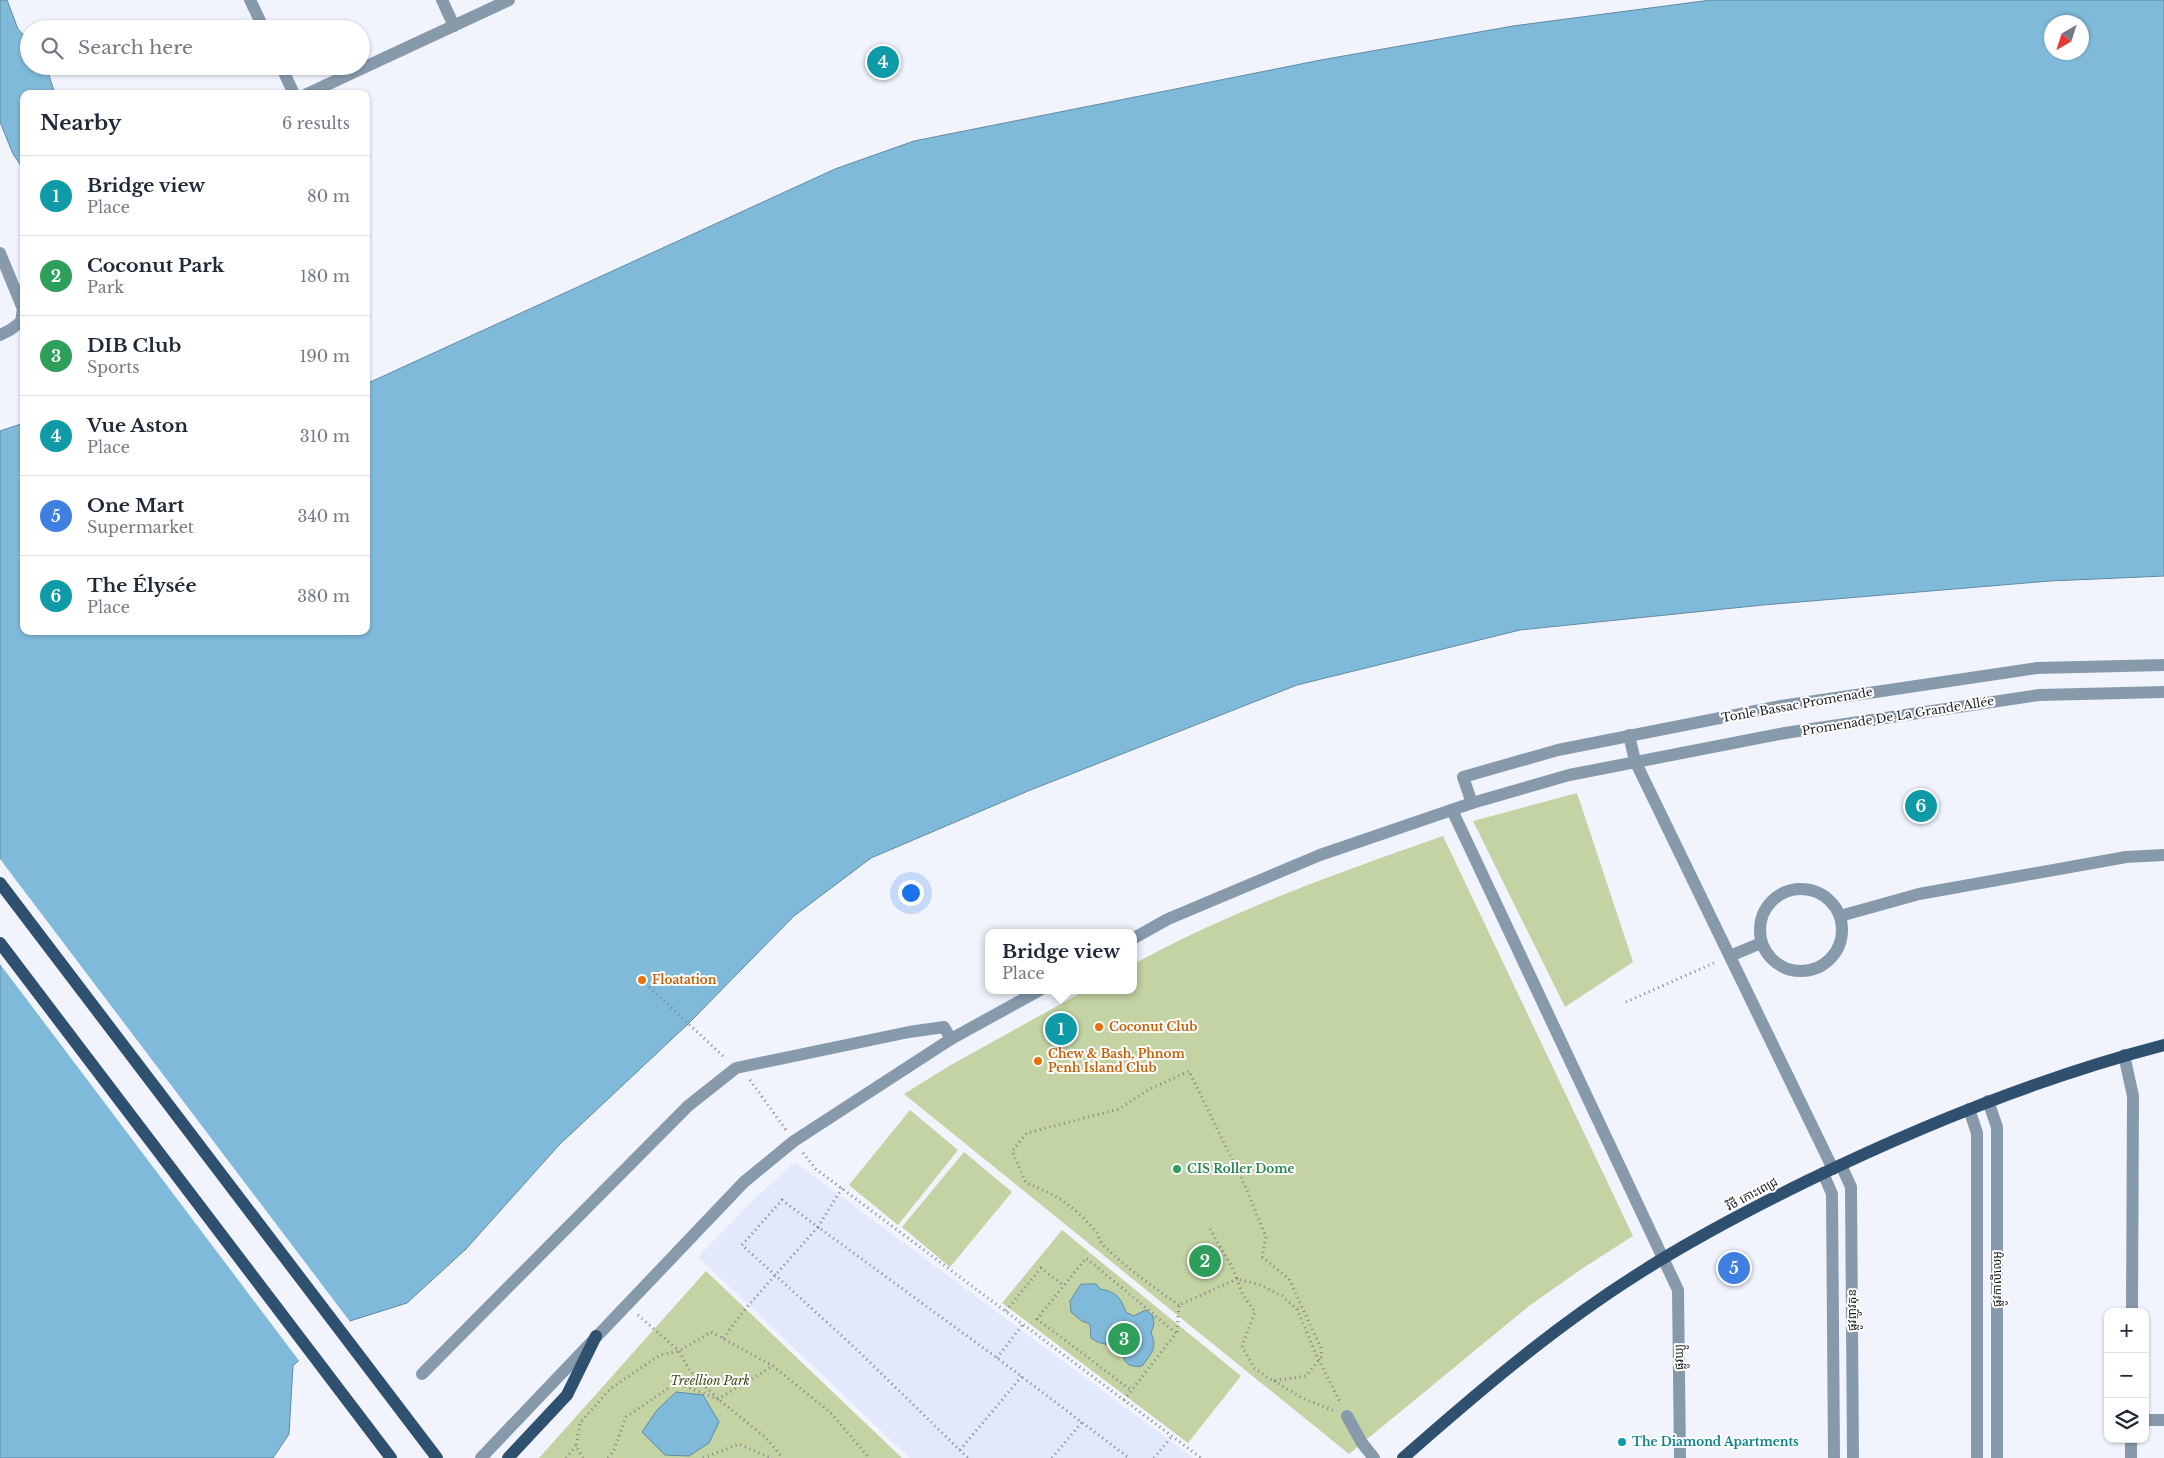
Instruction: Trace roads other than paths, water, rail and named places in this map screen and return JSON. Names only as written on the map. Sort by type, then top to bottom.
[{"type":"main road","points":[[0,883],[437,1458]]},
{"type":"main road","points":[[0,943],[391,1458]]},
{"type":"main road","name":"វិថី កោះពេជ្រ","points":[[1403,1458],[1531,1349],[1637,1274],[1763,1203],[1832,1169],[1988,1101],[2124,1055],[2164,1045]]},
{"type":"main road","points":[[508,1458],[567,1395],[596,1336]]},
{"type":"street","points":[[250,0],[260,20]]},
{"type":"street","points":[[442,0],[454,26]]},
{"type":"street","points":[[370,65],[509,0]]},
{"type":"street","points":[[285,75],[292,90]]},
{"type":"street","points":[[316,90],[348,75]]},
{"type":"street","points":[[0,253],[20,302]]},
{"type":"street","points":[[0,334],[20,323]]},
{"type":"street","name":"Tonle Bassac Promenade","points":[[1472,803],[1463,777],[1558,750],[1629,735],[1781,706],[2037,668],[2164,665]]},
{"type":"street","name":"Promenade De La Grande Allée","points":[[1137,936],[1168,919],[1320,855],[1472,803],[1568,775],[1785,733],[2039,694],[2164,692]]},
{"type":"street","points":[[1629,735],[1635,761],[1832,1169]]},
{"type":"street","name":"ផ្លូវឃ្យូ","points":[[1452,810],[1678,1290],[1680,1458]]},
{"type":"street","points":[[1840,916],[1919,894],[2126,857],[2164,855]]},
{"type":"street","points":[[1801,888],[1818,893],[1832,903],[1840,916],[1842,926],[1839,946],[1829,960],[1815,969],[1792,970],[1781,966],[1771,958],[1761,943],[1759,926],[1762,914],[1768,904],[1778,895],[1789,890],[1801,888]]},
{"type":"street","points":[[1730,956],[1761,943]]},
{"type":"street","points":[[481,1458],[744,1182],[794,1141],[951,1039],[1033,994]]},
{"type":"street","points":[[422,1374],[688,1106],[736,1068],[909,1032],[944,1027],[951,1039]]},
{"type":"street","points":[[2124,1055],[2134,1096],[2132,1308]]},
{"type":"street","name":"ផ្លូវកាលីលេអូ","points":[[1988,1101],[1997,1127],[1997,1458]]},
{"type":"street","name":"ផ្លូវកាលីលេអូ","points":[[1970,1109],[1977,1133],[1977,1458]]},
{"type":"street","name":"ផ្លូវញូវតុន","points":[[1832,1169],[1834,1458]]},
{"type":"street","name":"ផ្លូវញូវតុន","points":[[1832,1169],[1851,1187],[1853,1458]]},
{"type":"street","points":[[1347,1416],[1362,1444],[1374,1458]]},
{"type":"street","points":[[2149,1420],[2164,1420]]},
{"type":"street","points":[[2131,1443],[2131,1458]]},
{"type":"water","points":[[0,0],[7,0],[20,31],[20,75],[49,75],[54,90],[20,90],[20,164],[13,154],[0,122]]},
{"type":"water","points":[[1711,0],[2164,0],[2164,576],[2050,581],[1763,605],[1520,630],[1297,685],[1028,791],[871,858],[794,916],[689,1023],[559,1145],[466,1249],[407,1303],[350,1321],[317,1342],[293,1366],[289,1434],[273,1458],[0,1458],[0,431],[20,424],[20,635],[370,635],[370,382],[835,169],[914,141],[1321,60],[1513,26]]},
{"type":"water","points":[[1081,1284],[1096,1284],[1100,1289],[1114,1294],[1122,1302],[1126,1312],[1133,1316],[1146,1310],[1153,1316],[1154,1324],[1151,1333],[1154,1347],[1142,1366],[1130,1365],[1124,1360],[1119,1349],[1091,1338],[1090,1324],[1082,1321],[1071,1312],[1070,1301]]},
{"type":"water","points":[[676,1392],[703,1395],[719,1422],[709,1443],[689,1456],[665,1455],[642,1432],[657,1410]]},
{"type":"place","name":"Vue Aston","points":[[883,62]]},
{"type":"place","name":"The Élysée","points":[[1921,806]]},
{"type":"place","name":"Floatation","points":[[642,980]]},
{"type":"place","name":"Coconut Club","points":[[1099,1027]]},
{"type":"place","name":"Bridge view","points":[[1061,1029]]},
{"type":"place","name":"Chew & Bash, Phnom Penh Island Club","points":[[1038,1061]]},
{"type":"place","name":"CIS Roller Dome","points":[[1177,1169]]},
{"type":"place","name":"Coconut Park","points":[[1205,1261]]},
{"type":"place","name":"One Mart","points":[[1734,1268]]},
{"type":"place","name":"DIB Club","points":[[1124,1339]]},
{"type":"place","name":"The Diamond Apartments","points":[[1622,1442]]},
{"type":"park label","name":"Treellion Park","points":[[710,1381]]}]
